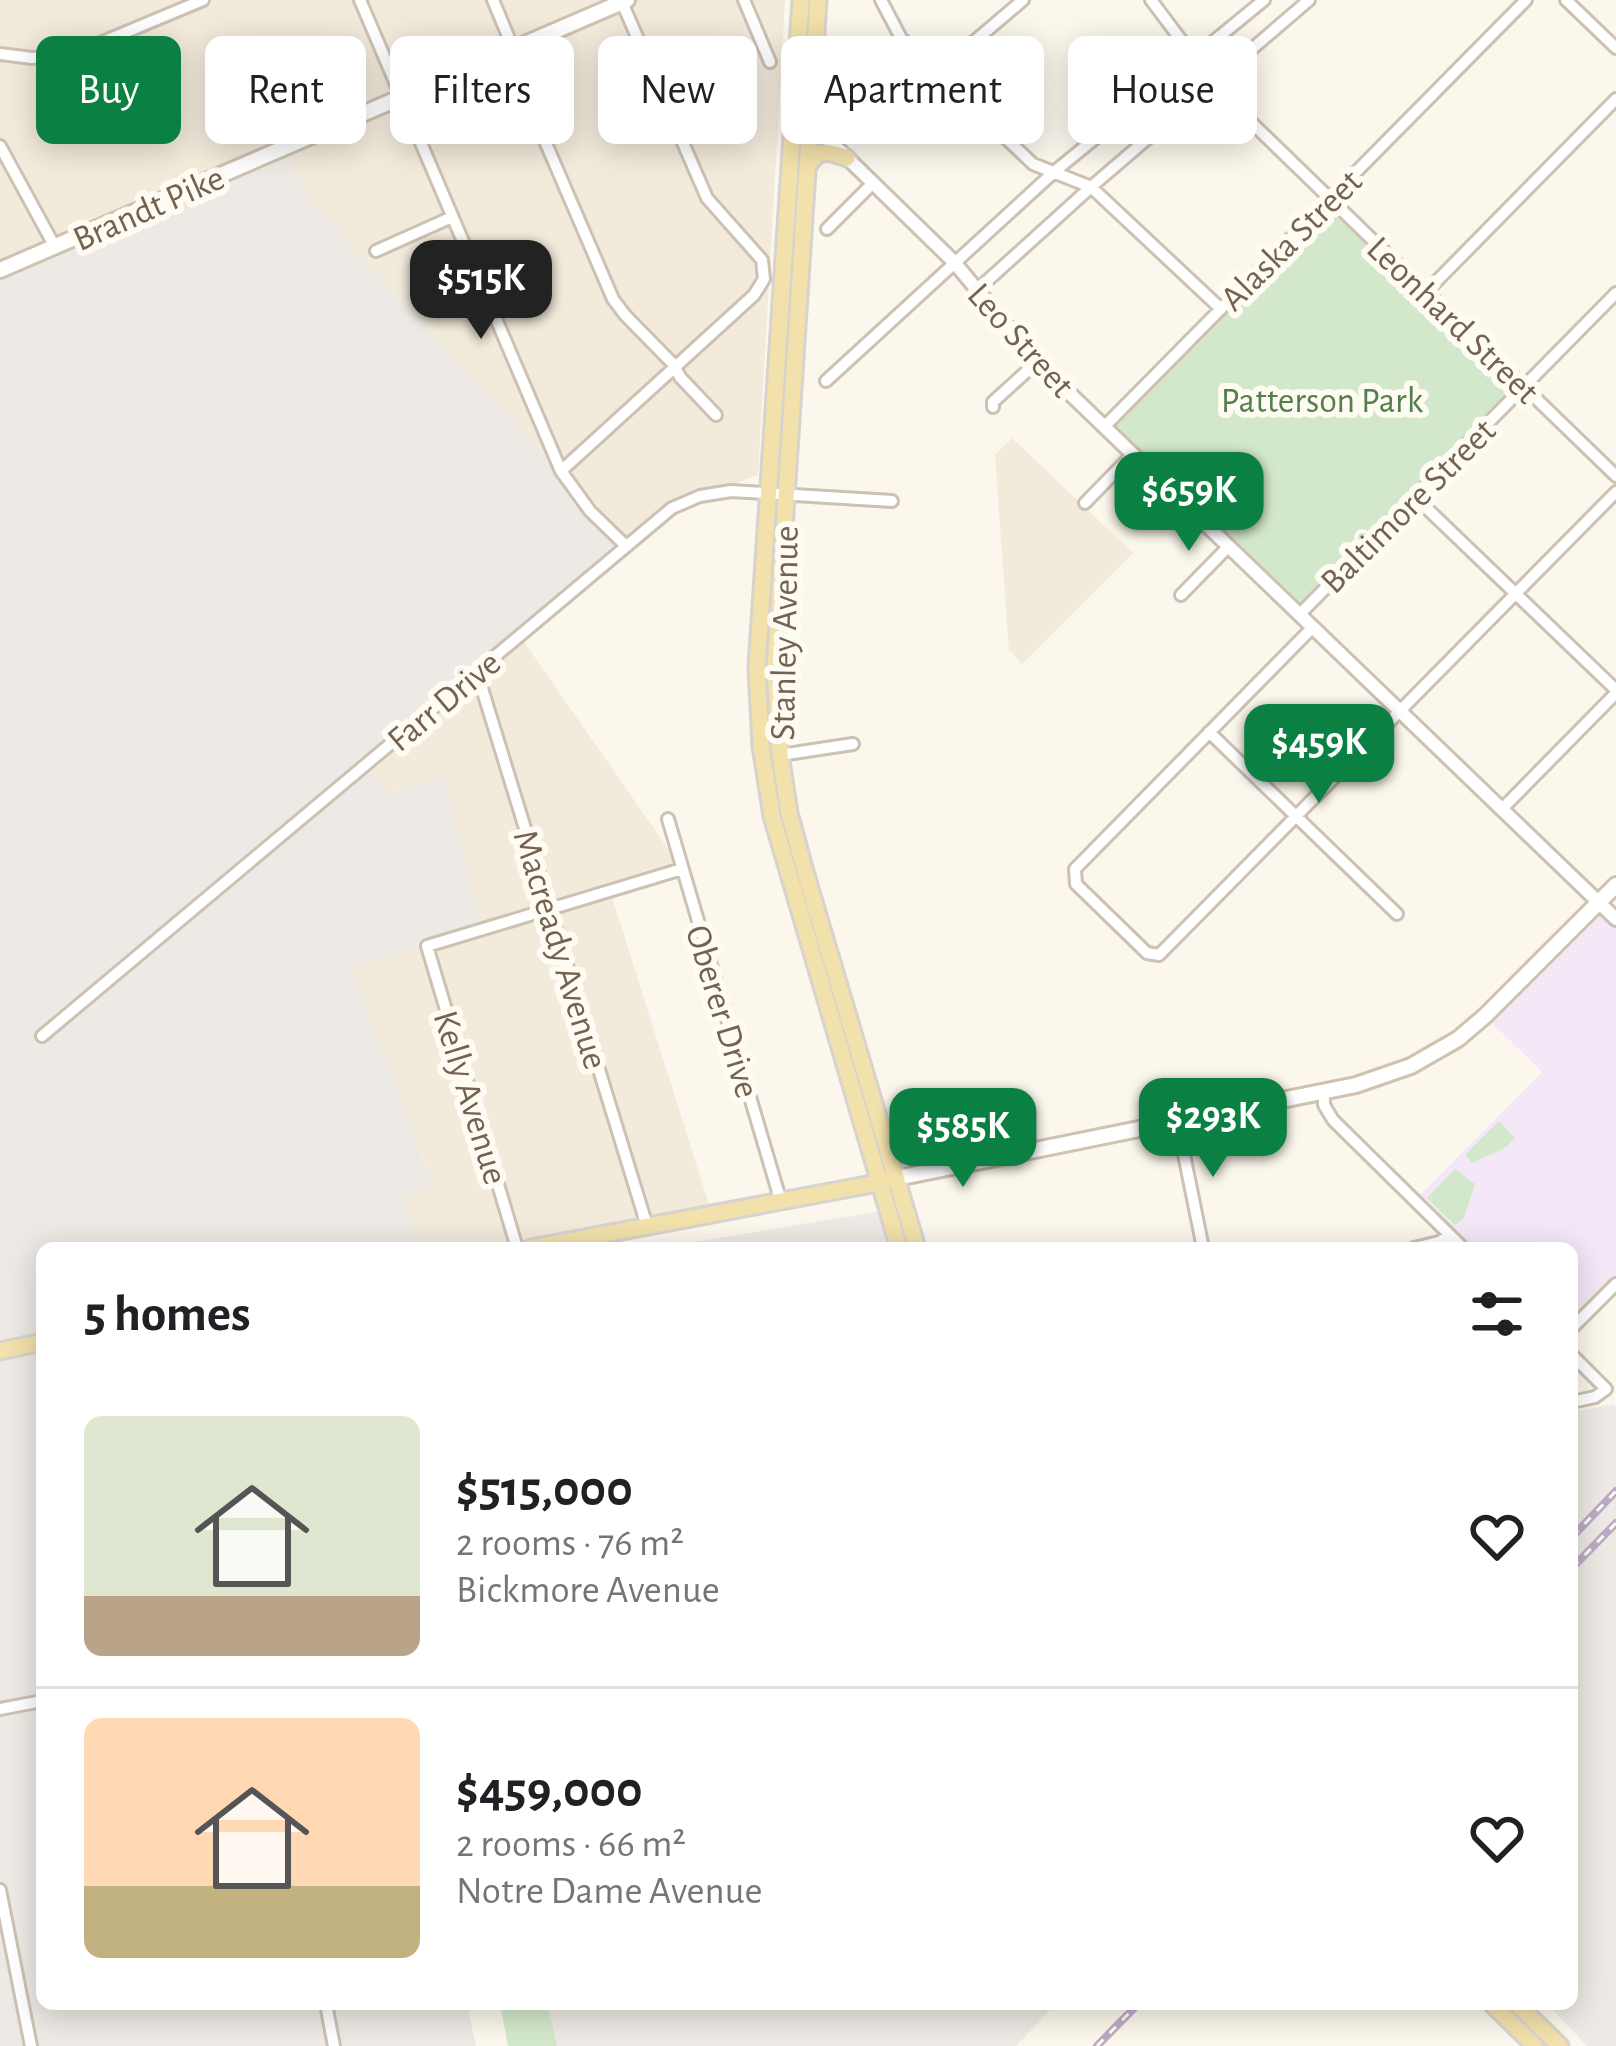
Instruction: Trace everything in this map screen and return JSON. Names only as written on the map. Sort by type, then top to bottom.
[{"type":"main road","name":"Stanley Avenue","points":[[799,36],[801,0]]},
{"type":"main road","name":"Stanley Avenue","points":[[816,36],[818,0]]},
{"type":"main road","name":"Brandt Pike","points":[[541,36],[623,1]]},
{"type":"main road","name":"Brandt Pike","points":[[0,270],[390,100]]},
{"type":"main road","name":"Stanley Avenue","points":[[793,144],[777,494],[775,668],[780,755],[789,813],[888,1180],[898,1242]]},
{"type":"main road","name":"Stanley Avenue","points":[[810,144],[757,667],[761,746],[772,816],[888,1180],[914,1242]]},
{"type":"main road","points":[[808,167],[820,153],[848,158]]},
{"type":"main road","points":[[576,1242],[1324,1091],[1397,1071],[1435,1053],[1479,1022],[1616,885]]},
{"type":"main road","points":[[0,1351],[36,1343]]},
{"type":"main road","points":[[1498,2010],[1535,2046]]},
{"type":"main road","points":[[1522,2010],[1559,2046]]},
{"type":"street","points":[[0,54],[69,56],[202,0]]},
{"type":"street","points":[[360,0],[390,72]]},
{"type":"street","points":[[493,0],[508,36]]},
{"type":"street","points":[[744,0],[770,62]]},
{"type":"street","points":[[880,0],[900,36]]},
{"type":"street","points":[[981,36],[1023,0]]},
{"type":"street","name":"Leonhard Street","points":[[1150,0],[1179,36]]},
{"type":"street","points":[[1219,36],[1264,0]]},
{"type":"street","name":"Alaska Street","points":[[1104,427],[1526,0]]},
{"type":"street","points":[[1566,0],[1616,48]]},
{"type":"street","points":[[561,471],[754,295],[762,285],[764,270],[758,254],[707,198],[623,1]]},
{"type":"street","points":[[1257,42],[1300,3]]},
{"type":"street","points":[[1426,292],[1616,99]]},
{"type":"street","name":"Leonhard Street","points":[[1257,128],[1616,476]]},
{"type":"street","points":[[421,144],[561,471],[590,511],[625,545]]},
{"type":"street","points":[[546,144],[613,299],[716,415]]},
{"type":"street","name":"Leo Street","points":[[834,144],[954,262],[1036,362],[1616,919]]},
{"type":"street","points":[[1012,144],[1033,164],[1091,187],[1221,309]]},
{"type":"street","points":[[826,381],[1088,144]]},
{"type":"street","points":[[977,290],[1141,144]]},
{"type":"street","points":[[0,146],[55,247]]},
{"type":"street","points":[[827,229],[873,183]]},
{"type":"street","points":[[376,251],[452,217]]},
{"type":"street","name":"Baltimore Street","points":[[1300,614],[1616,293]]},
{"type":"street","points":[[993,407],[1036,362]]},
{"type":"street","points":[[1085,503],[1133,454]]},
{"type":"street","points":[[1296,816],[1616,491]]},
{"type":"street","name":"Farr Drive","points":[[42,1036],[659,517],[686,501],[715,493],[892,501]]},
{"type":"street","points":[[1415,497],[1616,691],[1502,809]]},
{"type":"street","points":[[1181,595],[1229,546]]},
{"type":"street","name":"Baltimore Street","points":[[1296,816],[1159,955],[1147,953],[1076,884],[1078,865],[1313,627]]},
{"type":"street","name":"Macready Avenue","points":[[477,673],[647,1226]]},
{"type":"street","points":[[1209,732],[1397,914]]},
{"type":"street","points":[[780,755],[853,744]]},
{"type":"street","name":"Oberer Drive","points":[[668,819],[782,1202]]},
{"type":"street","points":[[550,909],[682,869]]},
{"type":"street","name":"Kelly Avenue","points":[[515,1242],[427,946],[550,909]]},
{"type":"street","points":[[1324,1091],[1324,1105],[1333,1120],[1456,1242]]},
{"type":"street","points":[[1178,1120],[1202,1242]]},
{"type":"street","points":[[1439,1242],[1449,1234]]},
{"type":"street","points":[[1578,1322],[1616,1284]]},
{"type":"street","points":[[1578,1360],[1606,1389],[1578,1401]]},
{"type":"street","points":[[0,1709],[36,1702]]},
{"type":"street","points":[[0,1890],[32,2046]]},
{"type":"street","points":[[327,2010],[334,2046]]},
{"type":"shaded area","points":[[0,0],[785,0],[758,475],[686,501],[625,545],[320,212],[286,158],[0,271]]},
{"type":"shaded area","points":[[286,158],[320,212],[625,545],[369,762],[385,794],[443,777],[482,929],[350,967],[433,1184],[403,1199],[420,1242],[36,1242],[36,2010],[468,2010],[476,2046],[0,2046],[0,277]]},
{"type":"shaded area","points":[[1012,438],[1133,553],[1022,664],[1009,650],[995,455]]},
{"type":"shaded area","points":[[520,636],[682,869],[610,891],[712,1214],[565,1242],[420,1242],[403,1199],[433,1183],[350,967],[482,929],[443,777],[384,794],[369,762]]},
{"type":"shaded area","points":[[1599,902],[1616,919],[1616,1284],[1578,1322],[1578,1242],[1457,1242],[1414,1201],[1542,1072],[1485,1016]]},
{"type":"shaded area","points":[[888,1210],[894,1242],[693,1242]]},
{"type":"shaded area","points":[[1616,1407],[1616,2046],[1587,2046],[1553,2010],[1578,2010],[1578,1411]]},
{"type":"shaded area","points":[[549,2010],[1050,2010],[1016,2046],[557,2046]]},
{"type":"green space","name":"Patterson Park","points":[[1329,199],[1524,387],[1300,614],[1104,427]]},
{"type":"green space","points":[[1499,1121],[1515,1138],[1472,1163],[1465,1155]]},
{"type":"green space","points":[[1455,1169],[1475,1184],[1464,1218],[1455,1225],[1427,1198]]},
{"type":"green space","points":[[501,2010],[549,2010],[557,2046],[508,2046]]},
{"type":"railway","points":[[1578,1531],[1616,1491]]},
{"type":"railway","points":[[1578,1562],[1616,1523]]},
{"type":"railway","points":[[1097,2046],[1132,2010]]}]
